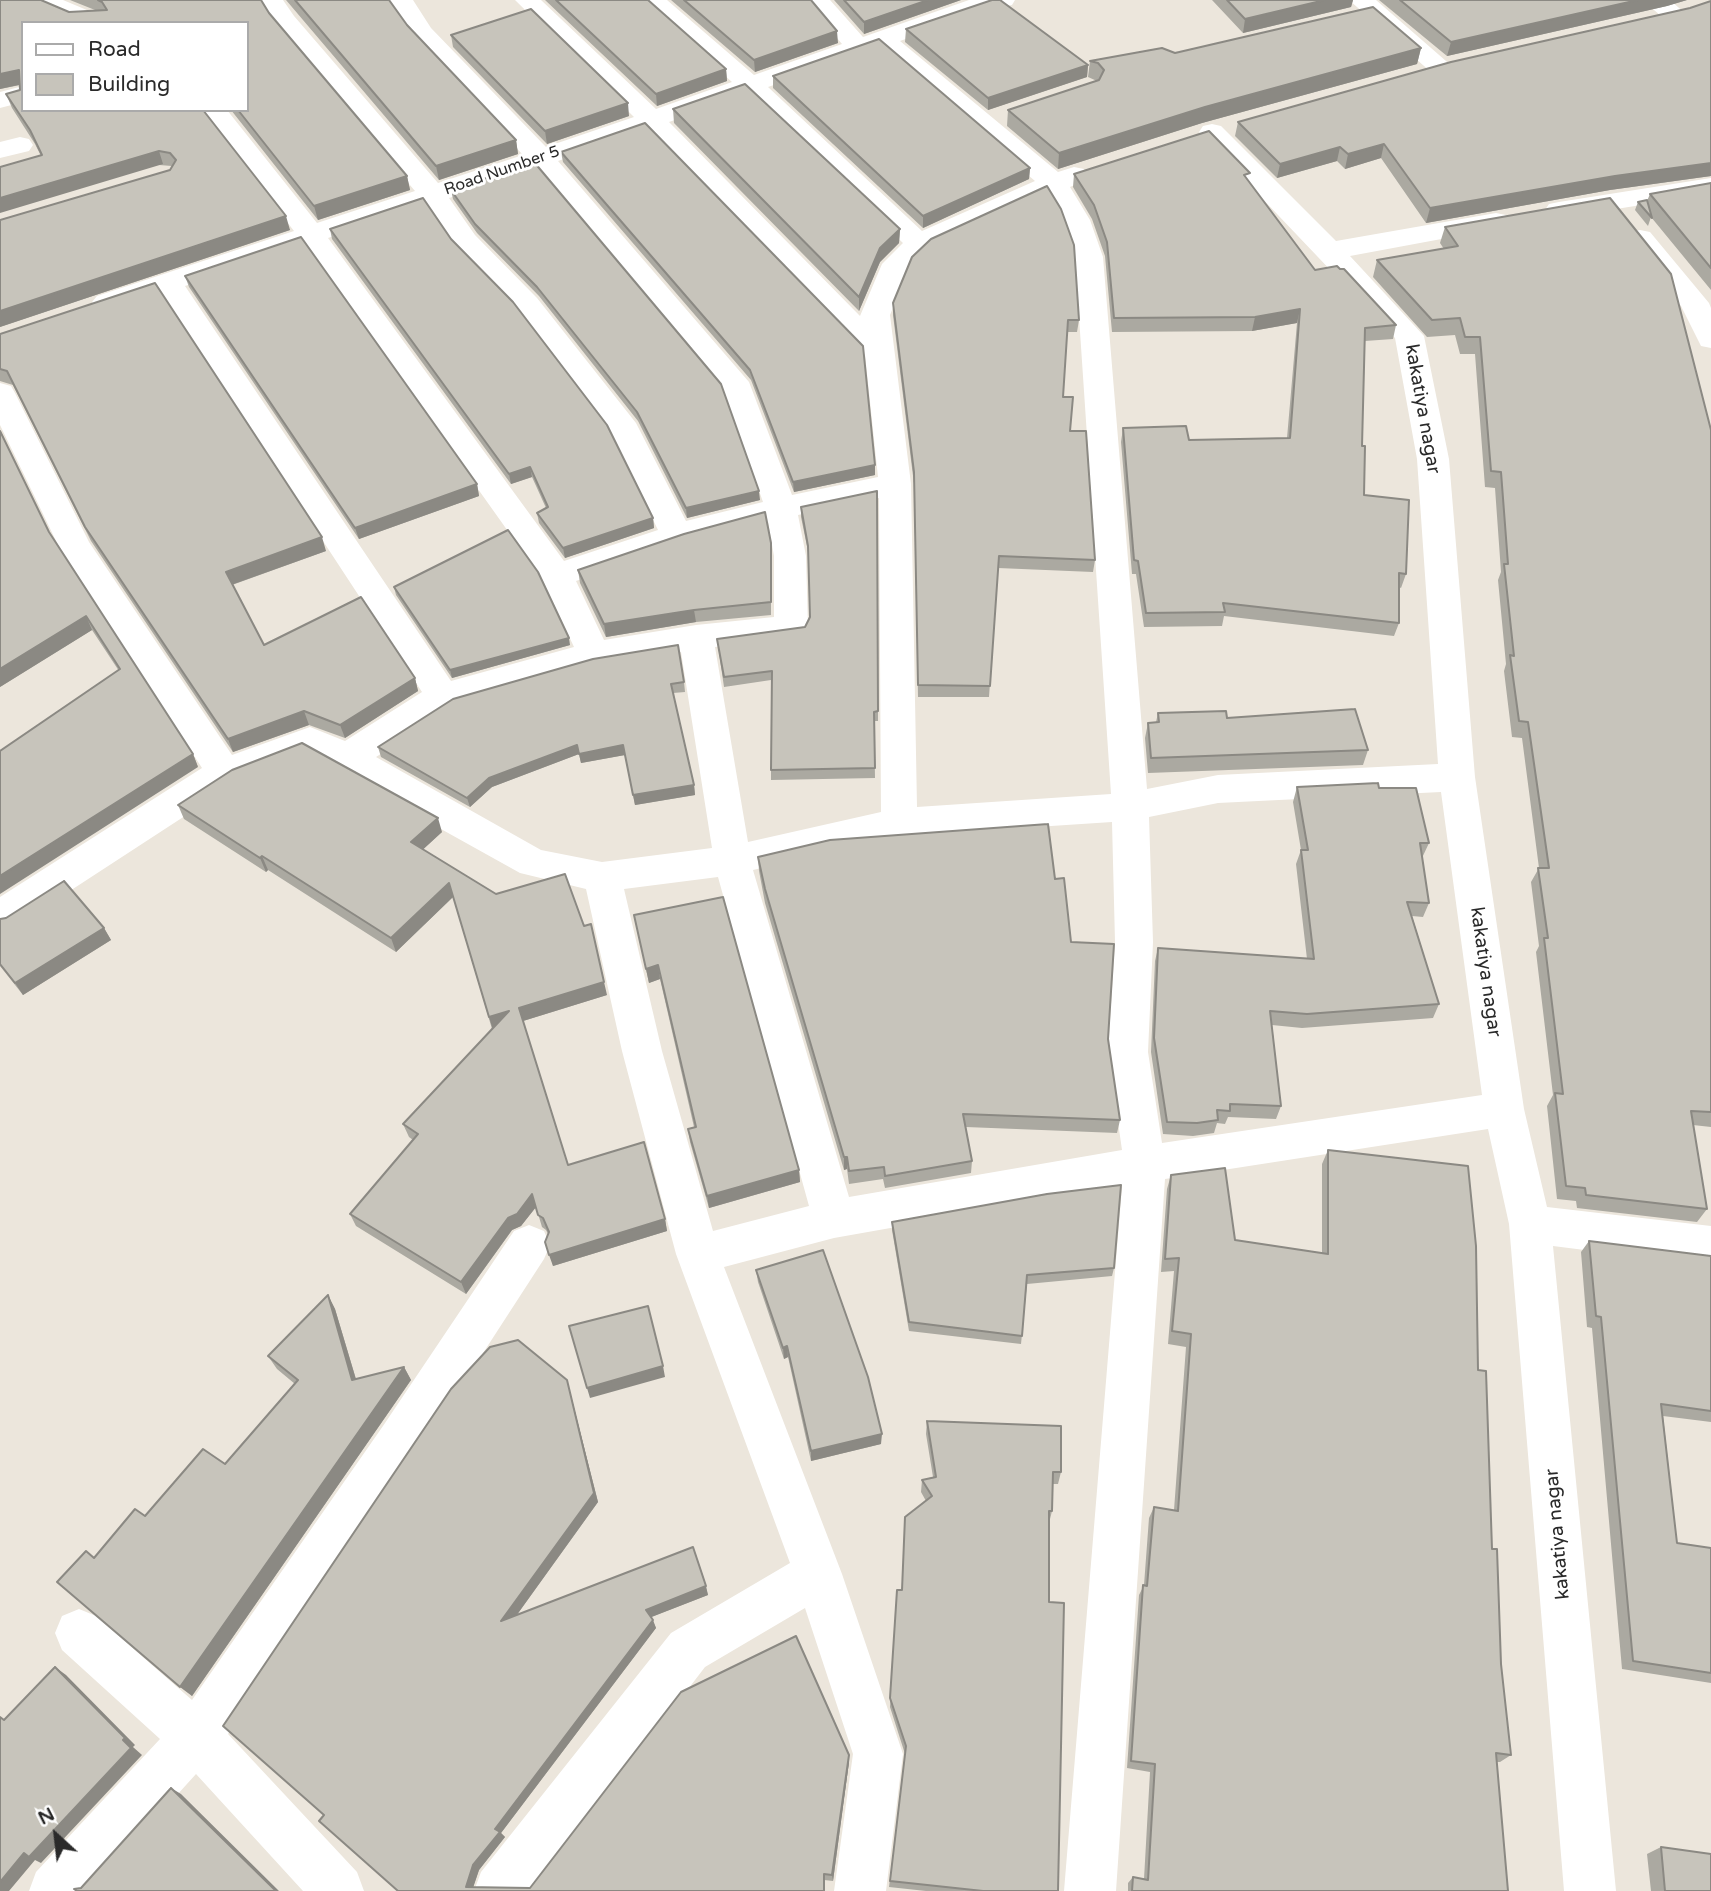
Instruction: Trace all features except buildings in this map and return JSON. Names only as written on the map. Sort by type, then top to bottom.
[{"type":"street","points":[[41,0],[92,21]]},
{"type":"street","points":[[271,0],[284,20],[433,195],[464,241],[527,304],[625,430],[677,535]]},
{"type":"street","points":[[347,758],[443,696],[594,654],[696,637],[791,627],[790,556],[781,509],[738,389],[541,158],[421,32],[401,0]]},
{"type":"street","points":[[527,0],[651,119],[877,350]]},
{"type":"street","points":[[652,0],[752,86],[919,243]]},
{"type":"street","points":[[817,0],[870,42],[983,123],[1053,182],[1076,220],[1089,257],[1130,807],[1134,942],[1128,1052],[1145,1164],[1090,1891]]},
{"type":"street","points":[[913,0],[932,21]]},
{"type":"street","name":"Road Number 5","points":[[78,312],[310,233],[433,195],[981,4],[1003,0]]},
{"type":"street","points":[[1654,0],[1675,15]]},
{"type":"street","points":[[1638,23],[1699,7]]},
{"type":"street","points":[[1361,10],[1441,68]]},
{"type":"street","points":[[1415,75],[1468,61]]},
{"type":"street","points":[[0,100],[21,95]]},
{"type":"street","points":[[215,112],[310,233],[557,575],[594,654]]},
{"type":"street","points":[[983,123],[1009,114]]},
{"type":"street","name":"kakatiya nagar","points":[[1212,132],[1330,251],[1409,336],[1433,459],[1457,777],[1504,1109],[1530,1224],[1590,1891]]},
{"type":"street","points":[[899,822],[895,484],[877,350],[875,315],[896,264],[919,243],[1053,182],[1103,166]]},
{"type":"street","points":[[1330,251],[1609,201],[1711,186]]},
{"type":"street","points":[[1609,201],[1694,303],[1711,339]]},
{"type":"street","points":[[168,282],[443,696]]},
{"type":"street","points":[[0,393],[74,545],[224,772]]},
{"type":"street","points":[[557,575],[677,535],[895,484]]},
{"type":"street","points":[[696,637],[732,860],[834,1219]]},
{"type":"street","points":[[0,916],[224,772],[310,740],[347,758],[533,863],[602,877],[732,860],[899,822],[1130,807],[1218,789],[1457,777]]},
{"type":"street","points":[[602,877],[642,1051],[698,1254],[818,1574],[878,1754],[860,1891]]},
{"type":"street","points":[[698,1254],[834,1219],[1145,1164],[1504,1109]]},
{"type":"street","points":[[1530,1224],[1711,1246]]},
{"type":"street","points":[[55,1891],[197,1737],[399,1442],[529,1245]]},
{"type":"street","points":[[500,1891],[688,1650],[818,1574]]},
{"type":"street","points":[[79,1633],[197,1737],[338,1891]]}]
